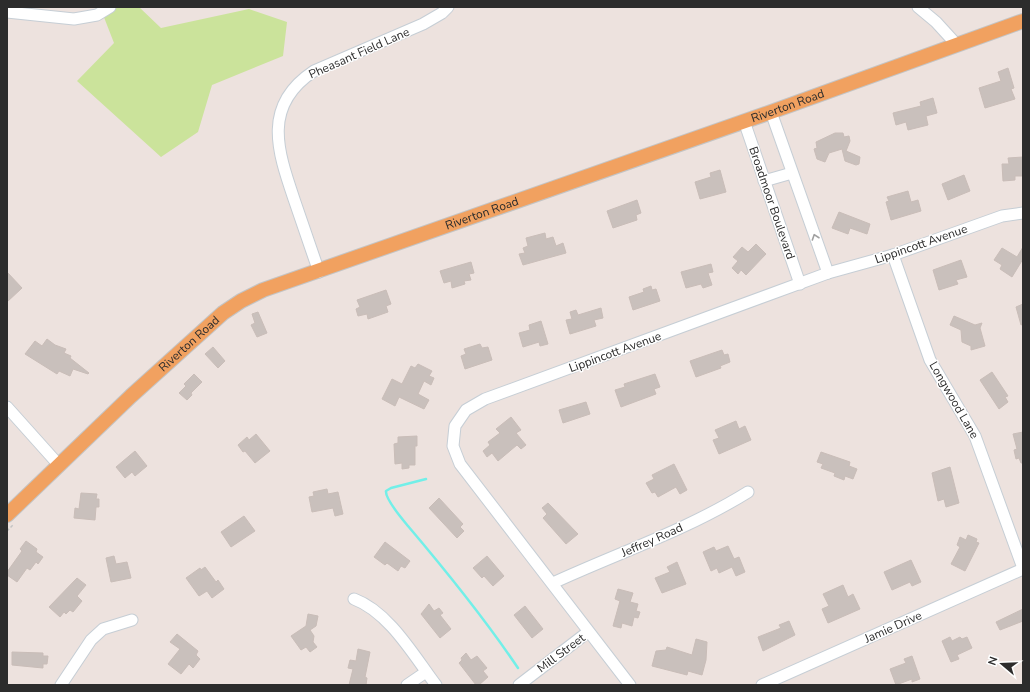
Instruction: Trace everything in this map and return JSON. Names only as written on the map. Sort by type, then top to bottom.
[{"type":"main road","name":"Riverton Road","points":[[12,518],[58,464],[223,313],[241,301],[263,290],[319,272],[382,248],[771,112],[1023,21]]},
{"type":"street","points":[[7,12],[74,18],[97,15],[110,7]]},
{"type":"street","name":"Pheasant Field Lane","points":[[319,272],[284,171],[278,148],[277,135],[281,110],[293,88],[314,71],[422,24],[442,13],[448,7]]},
{"type":"street","points":[[918,7],[936,22],[957,45]]},
{"type":"street","points":[[771,112],[828,274]]},
{"type":"street","name":"Broadmoor Boulevard","points":[[744,121],[800,284]]},
{"type":"street","points":[[764,181],[792,173]]},
{"type":"street","name":"Lippincott Avenue","points":[[588,632],[553,583],[460,464],[453,446],[455,426],[459,418],[466,410],[485,399],[828,274],[893,255],[1002,216],[1023,213]]},
{"type":"street","name":"Longwood Lane","points":[[893,255],[930,360],[975,436],[1023,568]]},
{"type":"street","points":[[7,407],[58,464]]},
{"type":"street","name":"Jeffrey Road","points":[[553,583],[693,521],[727,505],[748,492]]},
{"type":"street","name":"Jamie Drive","points":[[762,685],[1023,568]]},
{"type":"street","points":[[354,598],[368,605],[383,617],[436,685]]},
{"type":"street","points":[[61,685],[91,640],[103,629],[132,620]]},
{"type":"street","name":"Mill Street","points":[[519,685],[588,632],[630,685]]},
{"type":"street","points":[[407,685],[426,672]]},
{"type":"path","points":[[7,531],[12,518]]},
{"type":"green space","points":[[100,7],[139,7],[161,28],[249,9],[287,22],[283,56],[212,85],[198,132],[161,157],[77,81],[114,43]]},
{"type":"building","points":[[1008,68],[1014,88],[1011,89],[1015,99],[985,108],[979,88],[1001,81],[998,72]]},
{"type":"building","points":[[933,98],[937,113],[926,116],[928,125],[908,130],[906,122],[896,125],[893,113],[921,106],[920,102]]},
{"type":"building","points":[[835,133],[843,133],[844,137],[849,136],[850,141],[846,151],[860,157],[859,164],[856,165],[845,161],[842,149],[829,153],[825,162],[817,159],[814,149],[817,148],[816,142]]},
{"type":"building","points":[[1023,157],[1023,176],[1015,176],[1015,180],[1003,181],[1002,164],[1009,164],[1008,158]]},
{"type":"building","points":[[720,170],[726,192],[700,199],[695,182],[711,177],[710,173]]},
{"type":"building","points":[[964,175],[970,191],[948,200],[942,184]]},
{"type":"building","points":[[908,191],[911,202],[918,200],[921,211],[891,220],[886,202],[889,201],[887,197]]},
{"type":"building","points":[[637,200],[641,213],[636,215],[637,220],[613,228],[607,211]]},
{"type":"building","points":[[839,212],[870,224],[867,234],[850,228],[848,234],[832,228]]},
{"type":"building","points":[[545,233],[546,239],[553,237],[556,246],[563,243],[566,253],[523,265],[519,254],[525,253],[523,248],[528,246],[526,238]]},
{"type":"building","points":[[756,244],[766,254],[746,275],[741,270],[738,274],[732,268],[738,261],[733,257],[742,247],[748,252]]},
{"type":"building","points":[[1023,247],[1023,259],[1012,277],[1000,269],[1002,265],[994,260],[1002,248],[1017,257]]},
{"type":"building","points":[[961,260],[967,277],[956,280],[958,284],[939,290],[933,270]]},
{"type":"building","points":[[471,262],[474,273],[469,274],[471,280],[464,281],[465,284],[452,288],[451,281],[444,283],[440,271]]},
{"type":"building","points":[[711,264],[713,272],[708,273],[712,285],[703,288],[701,284],[686,288],[681,272]]},
{"type":"building","points":[[7,272],[22,288],[7,302]]},
{"type":"building","points":[[651,286],[652,290],[656,289],[660,301],[633,310],[629,297],[644,292],[643,289]]},
{"type":"building","points":[[386,290],[391,304],[386,306],[388,312],[368,319],[367,314],[358,316],[356,309],[360,307],[357,300]]},
{"type":"building","points":[[1023,304],[1023,324],[1021,325],[1016,307]]},
{"type":"building","points":[[601,308],[603,318],[594,320],[596,326],[570,334],[566,320],[572,319],[570,312],[576,310],[578,315]]},
{"type":"building","points":[[258,312],[267,333],[257,337],[251,325],[255,323],[252,314]]},
{"type":"building","points":[[954,316],[975,325],[982,323],[980,328],[985,346],[971,350],[971,346],[962,342],[961,330],[950,325]]},
{"type":"building","points":[[541,321],[548,344],[540,346],[539,342],[523,347],[519,333],[530,330],[529,325]]},
{"type":"building","points":[[47,339],[55,345],[66,349],[64,353],[71,356],[70,358],[89,373],[88,374],[73,369],[70,376],[59,371],[57,374],[25,354],[35,341],[42,346]]},
{"type":"building","points":[[480,344],[482,348],[488,347],[492,360],[465,369],[461,356],[466,354],[464,349]]},
{"type":"building","points":[[213,347],[225,361],[218,368],[205,354]]},
{"type":"building","points":[[722,350],[724,355],[728,354],[730,362],[720,366],[721,368],[696,377],[690,361]]},
{"type":"building","points":[[418,364],[432,371],[429,376],[434,378],[431,385],[424,381],[418,394],[429,400],[424,409],[399,397],[395,406],[382,399],[392,379],[402,384],[411,366],[415,368]]},
{"type":"building","points":[[992,372],[1008,396],[1005,397],[1008,402],[999,409],[980,380]]},
{"type":"building","points":[[194,374],[202,382],[191,393],[192,395],[187,400],[179,393],[186,386],[184,384]]},
{"type":"building","points":[[655,374],[660,387],[654,389],[656,394],[621,407],[615,390],[625,387],[624,384]]},
{"type":"building","points":[[586,402],[590,414],[563,423],[559,410]]},
{"type":"building","points":[[511,417],[521,430],[516,433],[526,445],[521,449],[517,445],[498,461],[492,453],[487,457],[483,451],[490,445],[488,442],[500,433],[496,429]]},
{"type":"building","points":[[736,421],[739,429],[745,426],[751,440],[719,454],[713,440],[719,438],[715,430]]},
{"type":"building","points":[[1023,432],[1023,463],[1021,463],[1019,458],[1016,459],[1014,450],[1017,449],[1013,434]]},
{"type":"building","points":[[256,434],[270,451],[255,463],[238,445],[247,437],[249,440]]},
{"type":"building","points":[[417,436],[417,446],[415,446],[415,465],[409,465],[409,468],[402,469],[402,463],[395,464],[394,444],[398,443],[398,437]]},
{"type":"building","points":[[135,451],[147,466],[135,476],[132,472],[125,478],[116,467]]},
{"type":"building","points":[[821,452],[850,462],[849,466],[857,469],[853,479],[845,476],[844,480],[834,476],[835,473],[821,468],[823,464],[817,462]]},
{"type":"building","points":[[674,464],[687,490],[680,494],[676,487],[658,497],[655,492],[652,493],[646,483],[654,479],[652,475]]},
{"type":"building","points":[[950,467],[959,503],[946,507],[944,499],[938,501],[932,473]]},
{"type":"building","points":[[327,489],[328,494],[338,492],[343,514],[335,516],[333,508],[312,512],[309,497],[314,496],[313,492]]},
{"type":"building","points":[[81,493],[97,494],[96,499],[99,499],[99,507],[96,507],[95,520],[74,518],[75,508],[79,509]]},
{"type":"building","points":[[439,498],[463,524],[460,527],[464,531],[457,538],[429,508]]},
{"type":"building","points":[[548,503],[578,534],[566,544],[543,518],[547,514],[542,508]]},
{"type":"building","points":[[244,516],[255,531],[231,547],[221,532]]},
{"type":"building","points":[[968,535],[977,539],[976,542],[979,543],[965,571],[951,564],[960,547],[957,545],[960,537],[966,540]]},
{"type":"building","points":[[26,541],[37,549],[36,552],[43,557],[38,564],[36,562],[30,570],[27,568],[17,582],[7,575],[7,572],[22,551],[20,549]]},
{"type":"building","points":[[385,542],[410,561],[405,568],[401,566],[398,571],[387,563],[385,565],[374,557]]},
{"type":"building","points":[[728,546],[734,559],[739,557],[745,572],[736,576],[732,567],[719,573],[717,568],[711,571],[703,552],[714,547],[716,551]]},
{"type":"building","points":[[114,556],[116,564],[127,562],[131,578],[111,582],[106,558]]},
{"type":"building","points":[[487,556],[504,576],[493,586],[484,576],[482,578],[473,568]]},
{"type":"building","points":[[911,560],[921,582],[912,586],[910,582],[892,590],[884,572]]},
{"type":"building","points":[[677,562],[686,584],[662,593],[655,578],[670,572],[667,567]]},
{"type":"building","points":[[205,567],[216,582],[218,580],[224,589],[212,598],[207,591],[199,596],[186,578],[200,568],[201,570]]},
{"type":"building","points":[[77,578],[86,585],[77,596],[82,601],[73,612],[70,610],[66,614],[64,612],[60,617],[49,607]]},
{"type":"building","points":[[843,585],[848,597],[853,594],[860,609],[828,623],[822,609],[829,606],[823,594]]},
{"type":"building","points":[[618,589],[633,593],[630,602],[638,604],[636,611],[640,612],[638,618],[634,617],[632,626],[622,623],[621,628],[613,626],[620,601],[615,599]]},
{"type":"building","points":[[429,604],[434,611],[439,608],[443,613],[440,615],[451,629],[440,638],[421,614]]},
{"type":"building","points":[[525,606],[543,629],[532,638],[514,615]]},
{"type":"building","points":[[1023,609],[1023,621],[1000,630],[996,622]]},
{"type":"building","points":[[308,614],[318,616],[316,626],[310,630],[314,636],[313,642],[317,647],[310,652],[306,647],[301,650],[291,636],[306,626]]},
{"type":"building","points":[[789,621],[795,635],[763,651],[758,637],[781,628],[779,625]]},
{"type":"building","points":[[177,634],[198,651],[196,655],[200,659],[193,668],[189,664],[181,674],[168,664],[180,649],[170,642]]},
{"type":"building","points":[[950,637],[952,641],[960,637],[962,639],[967,637],[972,648],[957,655],[959,659],[951,662],[942,641]]},
{"type":"building","points":[[696,639],[707,642],[706,660],[702,675],[688,671],[687,675],[652,666],[656,651],[666,650],[667,647],[692,655]]},
{"type":"building","points":[[358,649],[370,652],[365,677],[367,678],[366,685],[349,685],[353,669],[348,668],[350,660],[356,661]]},
{"type":"building","points":[[12,652],[43,653],[43,656],[48,656],[47,664],[43,664],[43,668],[12,665]]},
{"type":"building","points":[[466,653],[471,660],[477,656],[487,668],[483,671],[488,677],[479,685],[476,685],[459,663],[462,660],[461,658]]},
{"type":"building","points":[[912,656],[920,679],[912,682],[912,679],[896,685],[890,669],[906,663],[904,659]]},
{"type":"waterway","points":[[426,479],[391,488],[386,491],[386,495],[402,519],[451,578],[518,668]]}]
